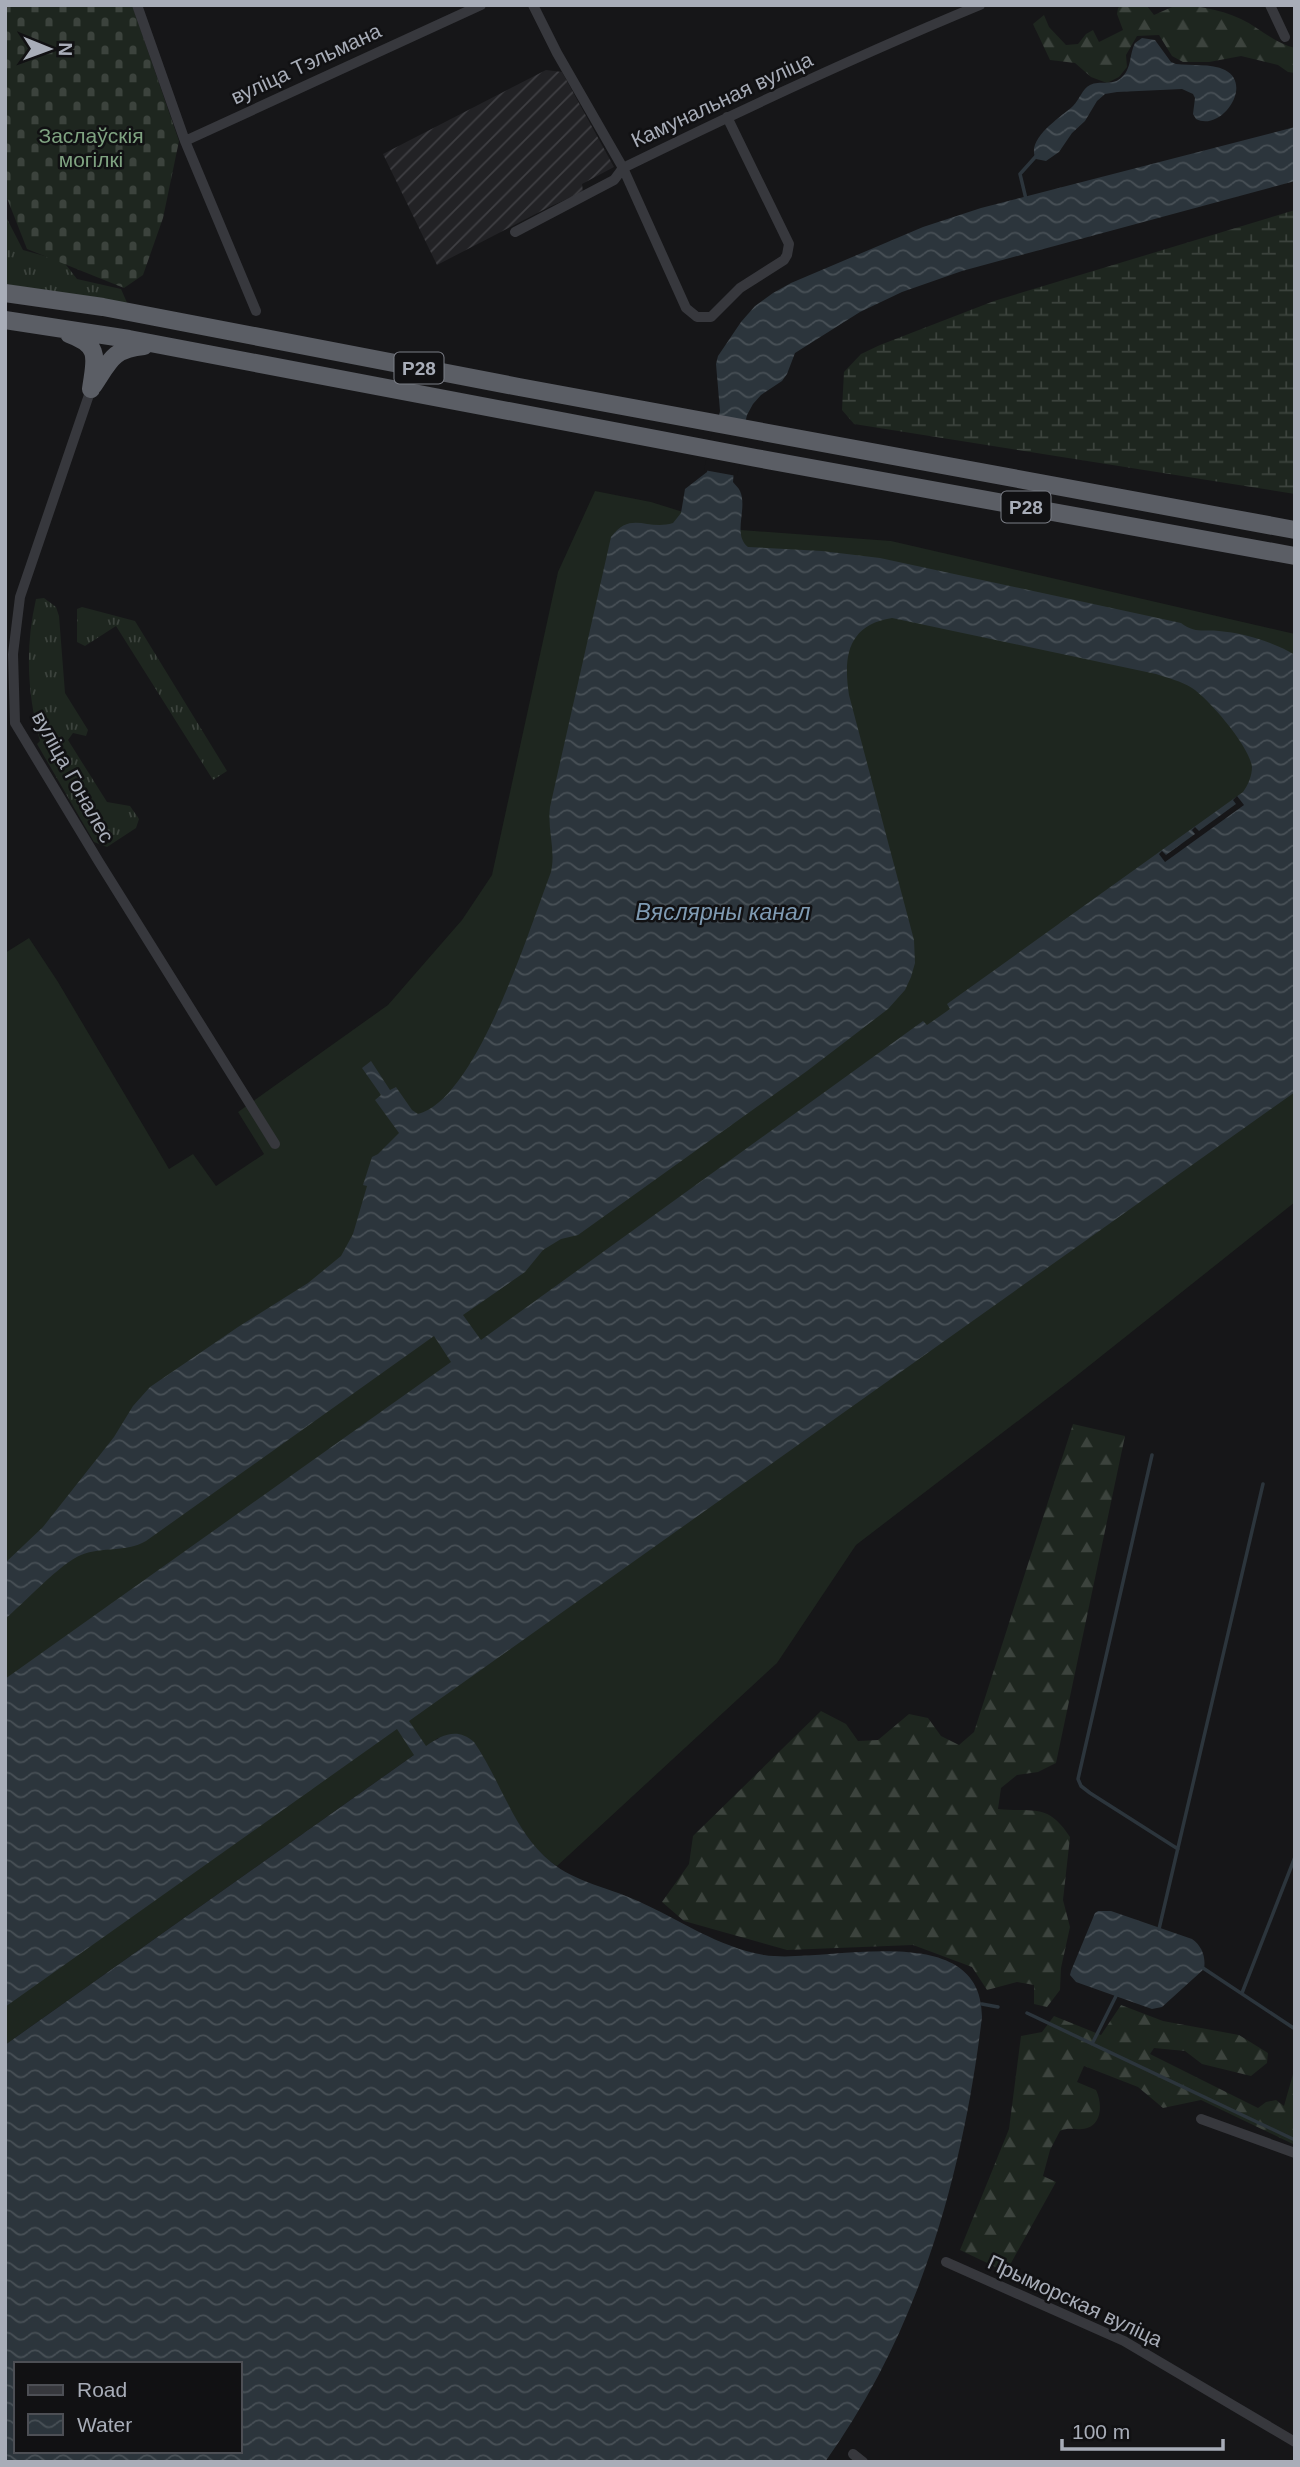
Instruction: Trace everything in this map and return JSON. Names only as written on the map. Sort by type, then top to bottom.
[{"type":"highway","name":"Р28","points":[[5,293],[103,307],[1295,530]]},
{"type":"highway","name":"Р28","points":[[5,320],[160,345],[675,443],[1295,556]]},
{"type":"highway","points":[[46,325],[82,339],[92,346],[95,356],[91,389]]},
{"type":"highway","points":[[91,389],[112,358],[125,348],[160,345]]},
{"type":"street","points":[[137,5],[185,141],[256,311]]},
{"type":"street","name":"вуліца Тэльмана","points":[[185,141],[481,5]]},
{"type":"street","points":[[533,5],[623,167],[686,308],[697,317],[711,317],[740,288],[784,260],[789,250],[789,244],[727,117]]},
{"type":"street","name":"Камунальная вуліца","points":[[515,232],[614,180],[623,167],[727,117],[980,5]]},
{"type":"street","points":[[1270,5],[1285,37]]},
{"type":"street","name":"вуліца Гоналес","points":[[91,389],[20,597],[13,654],[16,723],[99,862],[275,1144]]},
{"type":"street","points":[[1201,2119],[1295,2153]]},
{"type":"street","name":"Прыморская вуліца","points":[[946,2262],[1124,2341],[1295,2442]]},
{"type":"street","points":[[853,2454],[863,2462]]},
{"type":"shaded area","points":[[546,70],[562,72],[614,167],[582,184],[583,192],[437,265],[383,154]]},
{"type":"green space","name":"Заслаўскія могілкі","points":[[5,5],[132,5],[179,141],[163,218],[143,275],[124,288],[27,249],[5,193]]},
{"type":"green space","points":[[1121,5],[1147,6],[1154,15],[1172,5],[1207,8],[1233,16],[1280,43],[1295,48],[1295,73],[1278,65],[1241,56],[1209,62],[1183,62],[1172,56],[1159,35],[1137,36],[1126,55],[1127,67],[1119,77],[1107,83],[1091,77],[1075,63],[1050,60],[1033,24],[1044,15],[1049,27],[1066,45],[1078,44],[1093,30],[1099,42],[1123,30],[1117,14]]},
{"type":"green space","points":[[1295,210],[1295,494],[854,424],[842,410],[844,372],[861,354],[880,345],[994,301]]},
{"type":"green space","points":[[5,215],[23,250],[63,261],[77,279],[121,289],[128,305],[5,284]]},
{"type":"green space","name":"Вяслярны канал","points":[[595,491],[651,502],[741,530],[891,541],[1295,634],[1295,1202],[1070,1381],[856,1545],[777,1663],[557,1866],[544,1856],[523,1830],[480,1751],[438,1738],[5,2045],[5,953],[29,938],[169,1169],[193,1154],[216,1186],[264,1154],[238,1112],[388,1005],[462,920],[492,875],[558,572]]},
{"type":"green space","points":[[44,598],[56,607],[59,616],[65,693],[88,730],[86,736],[73,733],[68,740],[107,802],[130,806],[139,819],[136,828],[107,847],[94,842],[37,744],[40,741],[32,705],[29,652],[36,599]]},
{"type":"green space","points":[[82,607],[135,621],[227,771],[213,780],[116,626],[85,646],[77,642],[77,609]]},
{"type":"green space","points":[[1073,1424],[1125,1436],[1056,1763],[1038,1772],[1017,1775],[1001,1788],[998,1809],[1031,1810],[1047,1814],[1062,1826],[1070,1837],[1063,1900],[1070,1927],[1061,1968],[1060,1990],[1047,2007],[1034,2004],[1034,1985],[1017,1982],[987,1990],[972,1967],[913,1945],[787,1950],[684,1921],[662,1902],[689,1864],[693,1836],[821,1711],[846,1724],[858,1741],[878,1740],[909,1714],[928,1718],[941,1736],[959,1745],[974,1732]]},
{"type":"green space","points":[[1121,2005],[1163,2021],[1239,2035],[1268,2053],[1267,2063],[1251,2076],[1202,2064],[1185,2051],[1154,2048],[1150,2054],[1258,2108],[1266,2102],[1276,2100],[1284,2106],[1295,2067],[1295,2145],[1201,2100],[1163,2108],[1138,2087],[1084,2066],[1077,2082],[1096,2090],[1100,2102],[1097,2120],[1089,2128],[1060,2131],[1050,2150],[1043,2176],[1056,2182],[1006,2272],[960,2250],[1009,2129],[1021,2036],[1042,2032],[1054,2016],[1101,2035]]},
{"type":"water","points":[[1142,38],[1155,40],[1171,62],[1176,64],[1225,70],[1233,77],[1236,86],[1231,105],[1215,119],[1206,121],[1196,119],[1193,114],[1195,98],[1193,94],[1182,89],[1105,94],[1059,152],[1046,161],[1036,159],[1035,144],[1046,129],[1073,106],[1087,87],[1121,78],[1127,70],[1135,43]]},
{"type":"water","points":[[1295,127],[1295,181],[962,271],[902,292],[860,312],[795,353],[782,381],[761,395],[747,415],[733,482],[742,498],[741,535],[748,547],[822,551],[880,558],[1181,623],[1195,630],[1248,636],[1295,655],[1295,1092],[409,1721],[426,1746],[450,1734],[468,1737],[474,1742],[527,1836],[551,1862],[571,1875],[638,1901],[715,1939],[747,1951],[790,1956],[859,1952],[929,1955],[956,1966],[975,1985],[982,2017],[963,2135],[932,2250],[911,2305],[887,2359],[858,2412],[825,2462],[5,2462],[5,2045],[414,1755],[397,1729],[5,2007],[5,1679],[451,1362],[434,1336],[146,1541],[130,1547],[89,1552],[73,1559],[5,1619],[5,1563],[43,1527],[150,1387],[308,1283],[341,1256],[353,1234],[372,1157],[399,1133],[375,1100],[381,1095],[362,1068],[371,1061],[390,1090],[396,1087],[412,1110],[418,1114],[440,1102],[461,1078],[480,1045],[515,969],[551,872],[553,856],[550,807],[611,537],[618,529],[633,523],[673,523],[681,513],[685,489],[707,472],[720,411],[716,364],[718,356],[755,306],[791,283],[923,227],[981,208]],"holes":[[[892,618],[1156,674],[1192,688],[1228,724],[1250,758],[1252,767],[1243,792],[947,1004],[950,1009],[927,1025],[923,1021],[481,1340],[463,1315],[525,1272],[543,1250],[561,1239],[578,1235],[807,1071],[888,1009],[905,990],[915,963],[914,940],[847,681],[848,655],[857,635],[877,622]]]},
{"type":"water","points":[[1098,1911],[1111,1911],[1192,1939],[1202,1952],[1204,1969],[1162,2007],[1152,2009],[1076,1982],[1070,1975],[1071,1971]]},
{"type":"pier","points":[[715,417],[749,421],[737,476],[704,470]]},
{"type":"pier","points":[[1237,796],[1244,805],[1165,862],[1159,854],[1162,851],[1166,855],[1195,834],[1192,830],[1195,827],[1199,831],[1236,804],[1233,800]]},
{"type":"waterway","points":[[1026,199],[1020,174],[1038,154]]},
{"type":"waterway","points":[[1152,1455],[1078,1779],[1081,1786],[1090,1793],[1178,1849]]},
{"type":"waterway","points":[[1159,1929],[1263,1484]]},
{"type":"waterway","points":[[1242,1993],[1295,1857]]},
{"type":"waterway","points":[[1203,1968],[1295,2029]]},
{"type":"waterway","points":[[1092,2044],[1117,1994]]},
{"type":"waterway","points":[[982,2004],[998,2007]]},
{"type":"waterway","points":[[1027,2013],[1295,2140]]}]
